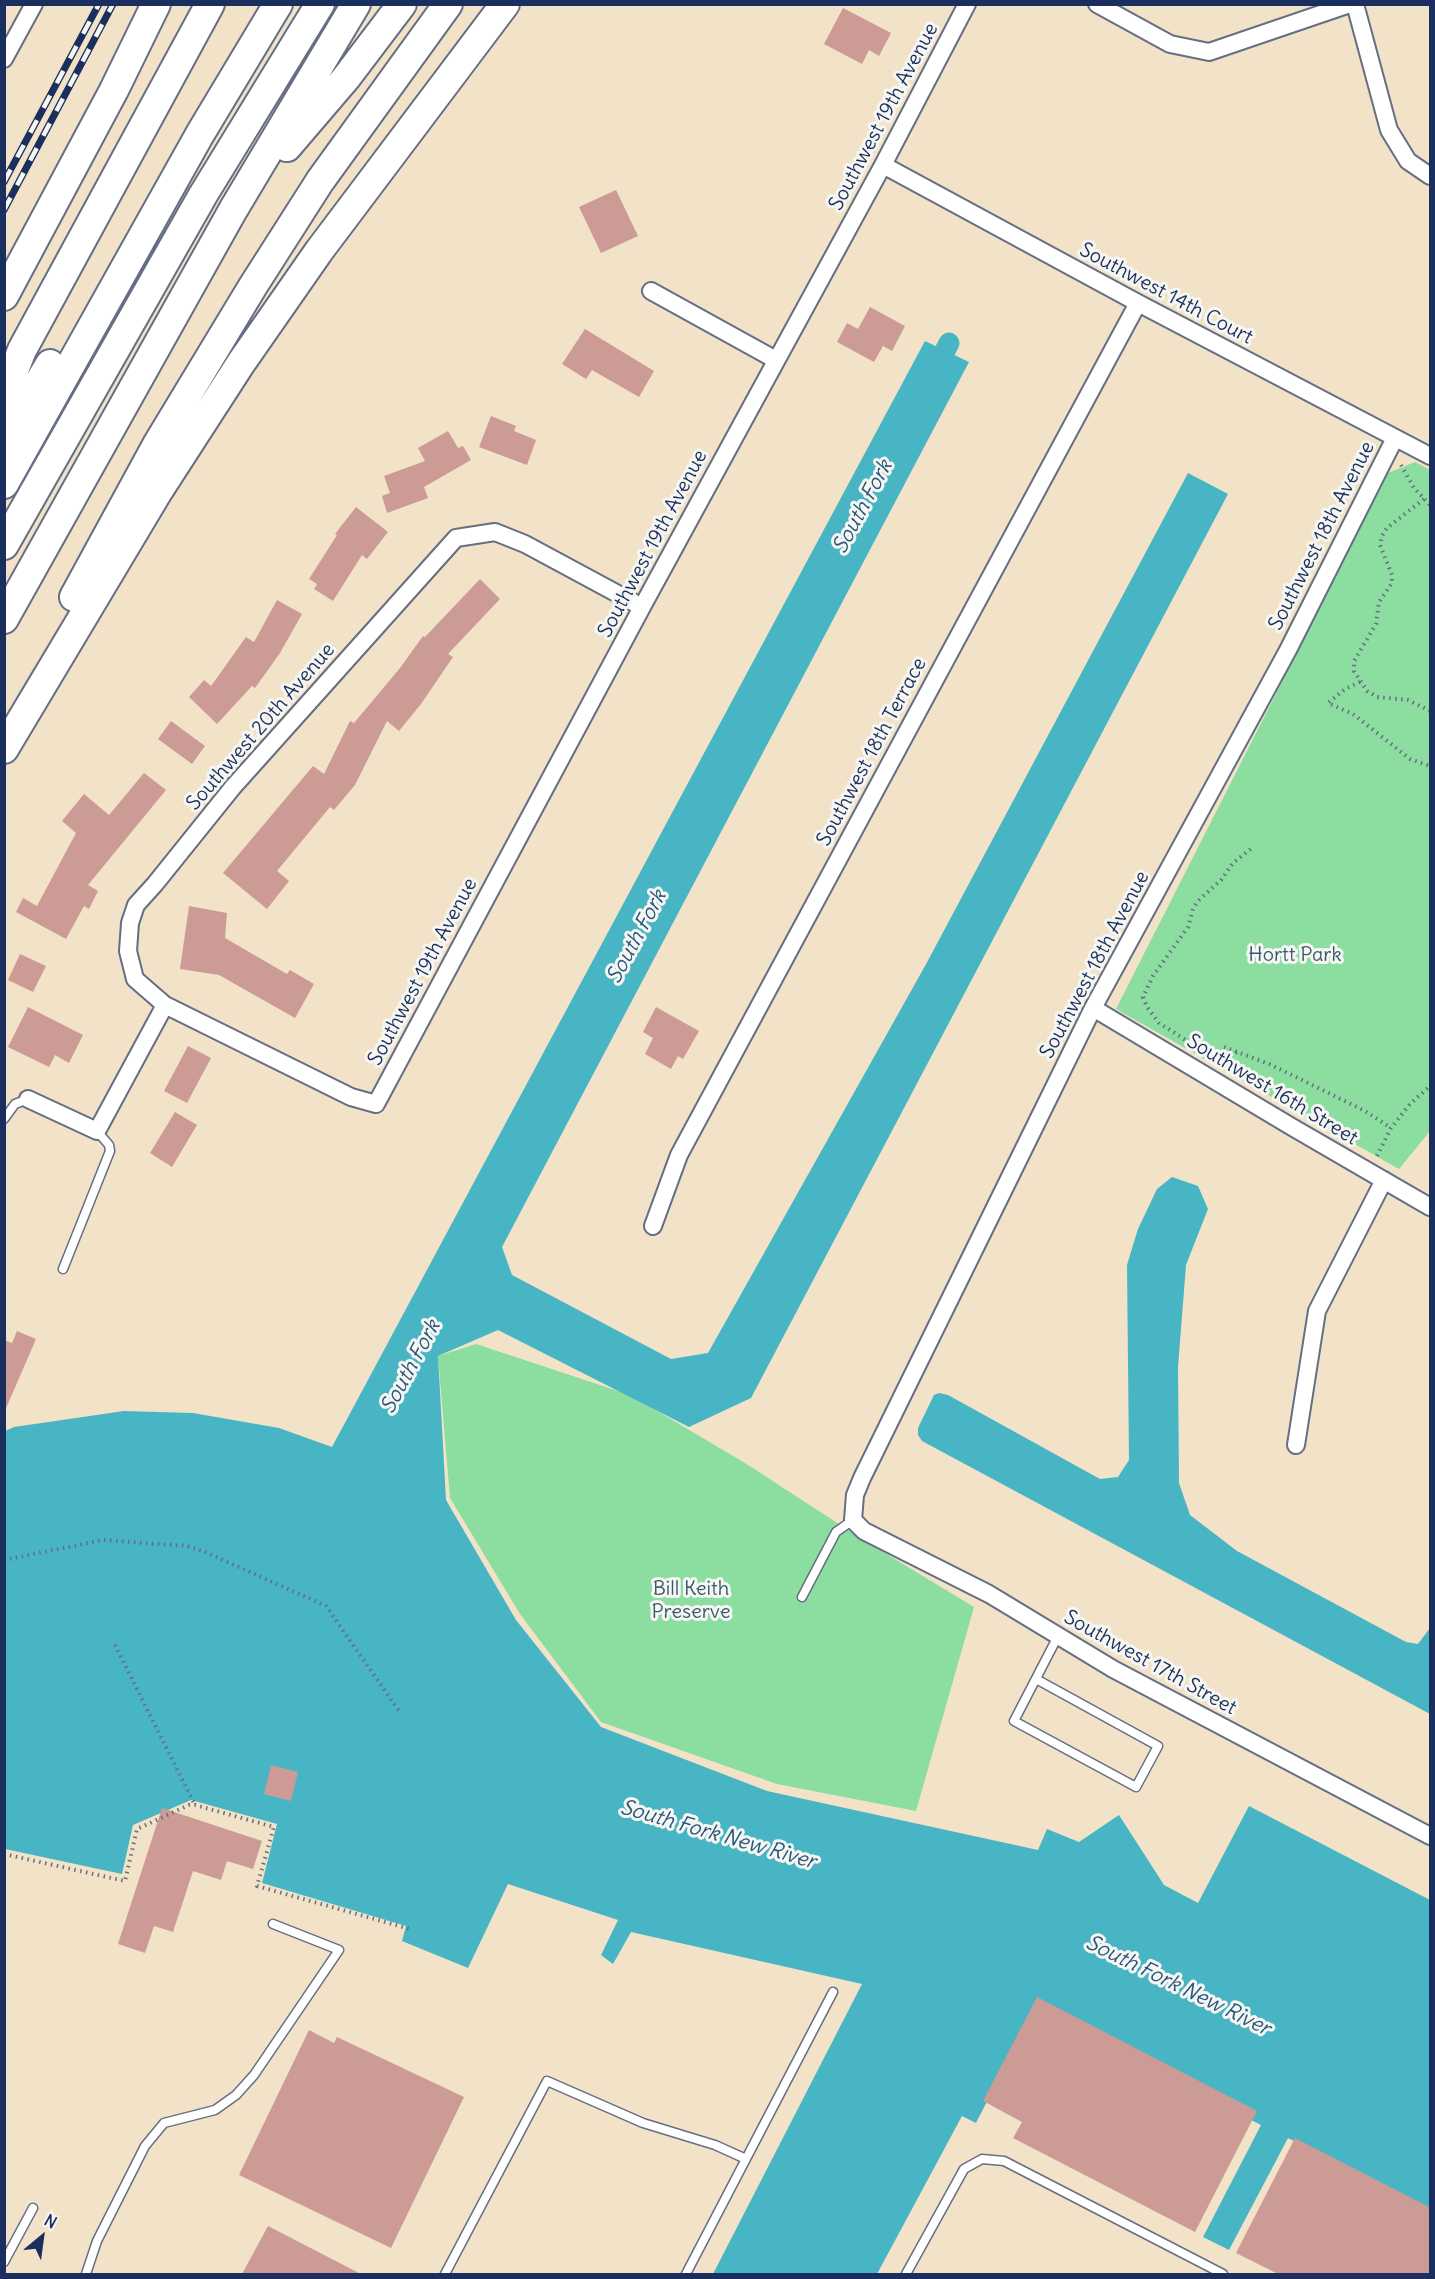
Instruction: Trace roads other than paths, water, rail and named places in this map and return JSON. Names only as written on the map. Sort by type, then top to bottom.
[{"type":"highway","points":[[4,296],[114,90],[156,4]]},
{"type":"highway","points":[[114,90],[168,4]]},
{"type":"highway","points":[[4,396],[22,350],[210,4]]},
{"type":"highway","points":[[4,441],[260,4]]},
{"type":"highway","points":[[4,484],[200,134],[278,4]]},
{"type":"highway","points":[[4,545],[203,195],[321,4]]},
{"type":"highway","points":[[4,619],[233,210],[356,4]]},
{"type":"highway","points":[[233,210],[345,78],[402,4]]},
{"type":"highway","points":[[6,747],[55,631],[192,385],[320,181],[448,4]]},
{"type":"highway","points":[[6,747],[157,494],[241,363],[319,251],[505,4]]},
{"type":"street","points":[[4,58],[34,4]]},
{"type":"street","name":"Southwest 19th Avenue","points":[[165,1005],[351,1097],[376,1104],[642,607],[883,165],[966,4]]},
{"type":"street","points":[[1097,4],[1170,44],[1209,52],[1352,4],[1389,130],[1408,161],[1431,176]]},
{"type":"street","name":"Southwest 14th Court","points":[[883,165],[1138,303],[1431,456]]},
{"type":"street","points":[[651,291],[776,360]]},
{"type":"street","name":"Southwest 18th Terrace","points":[[653,1226],[679,1155],[1138,303]]},
{"type":"street","name":"Southwest 18th Avenue","points":[[854,1520],[855,1495],[862,1478],[1093,1008],[1288,650],[1395,438]]},
{"type":"street","name":"Southwest 20th Avenue","points":[[165,1005],[135,979],[128,951],[130,923],[136,904],[233,788],[456,538],[495,532],[525,544],[642,607]]},
{"type":"street","points":[[28,1099],[97,1131],[165,1005]]},
{"type":"street","name":"Southwest 16th Street","points":[[1093,1008],[1431,1207]]},
{"type":"street","points":[[1296,1445],[1317,1311],[1384,1180]]},
{"type":"street","name":"Southwest 17th Street","points":[[854,1520],[864,1531],[989,1594],[1113,1669],[1431,1836]]},
{"type":"lane","points":[[4,1119],[15,1104],[28,1099]]},
{"type":"lane","points":[[63,1269],[110,1151],[110,1144],[97,1131]]},
{"type":"lane","points":[[802,1597],[836,1532],[854,1520]]},
{"type":"lane","points":[[1036,1679],[1158,1746],[1136,1786],[1014,1721],[1058,1636]]},
{"type":"lane","points":[[86,2274],[97,2241],[145,2146],[164,2123],[215,2109],[236,2095],[254,2075],[339,1950],[273,1924]]},
{"type":"lane","points":[[686,2274],[832,1992]]},
{"type":"lane","points":[[445,2274],[547,2081],[643,2123],[715,2145],[746,2159]]},
{"type":"lane","points":[[906,2274],[964,2169],[982,2159],[1004,2161],[1206,2270],[1223,2274]]},
{"type":"lane","points":[[4,2262],[33,2208]]},
{"type":"water","name":"South Fork New River","points":[[925,341],[969,362],[502,1247],[512,1275],[671,1359],[708,1353],[925,966],[1188,473],[1228,494],[751,1398],[689,1427],[498,1330],[438,1356],[446,1500],[516,1620],[601,1727],[767,1791],[1038,1850],[1047,1829],[1079,1842],[1119,1815],[1164,1885],[1198,1903],[1249,1806],[1430,1900],[1430,2213],[1288,2138],[1229,2250],[1203,2237],[1261,2125],[1034,2009],[976,2123],[962,2116],[877,2274],[713,2274],[862,1984],[631,1932],[613,1964],[601,1955],[618,1920],[508,1884],[468,1968],[402,1941],[406,1926],[262,1883],[277,1824],[191,1800],[133,1825],[122,1874],[5,1849],[5,1431],[14,1427],[124,1411],[193,1413],[279,1428],[332,1447]]},
{"type":"water","points":[[1172,1177],[1198,1186],[1208,1209],[1186,1265],[1178,1367],[1179,1483],[1190,1515],[1237,1551],[1406,1642],[1418,1644],[1430,1628],[1430,1714],[922,1441],[918,1435],[918,1428],[934,1395],[939,1393],[948,1395],[1100,1479],[1118,1477],[1129,1460],[1127,1265],[1138,1229],[1157,1189]]},
{"type":"waterway","name":"South Fork","points":[[933,374],[949,343]]},
{"type":"railway","points":[[4,182],[99,4]]},
{"type":"railway","points":[[4,210],[113,4]]},
{"type":"park label","name":"Hortt Park","points":[[1295,955]]},
{"type":"park label","name":"Bill Keith Preserve","points":[[691,1600]]}]
